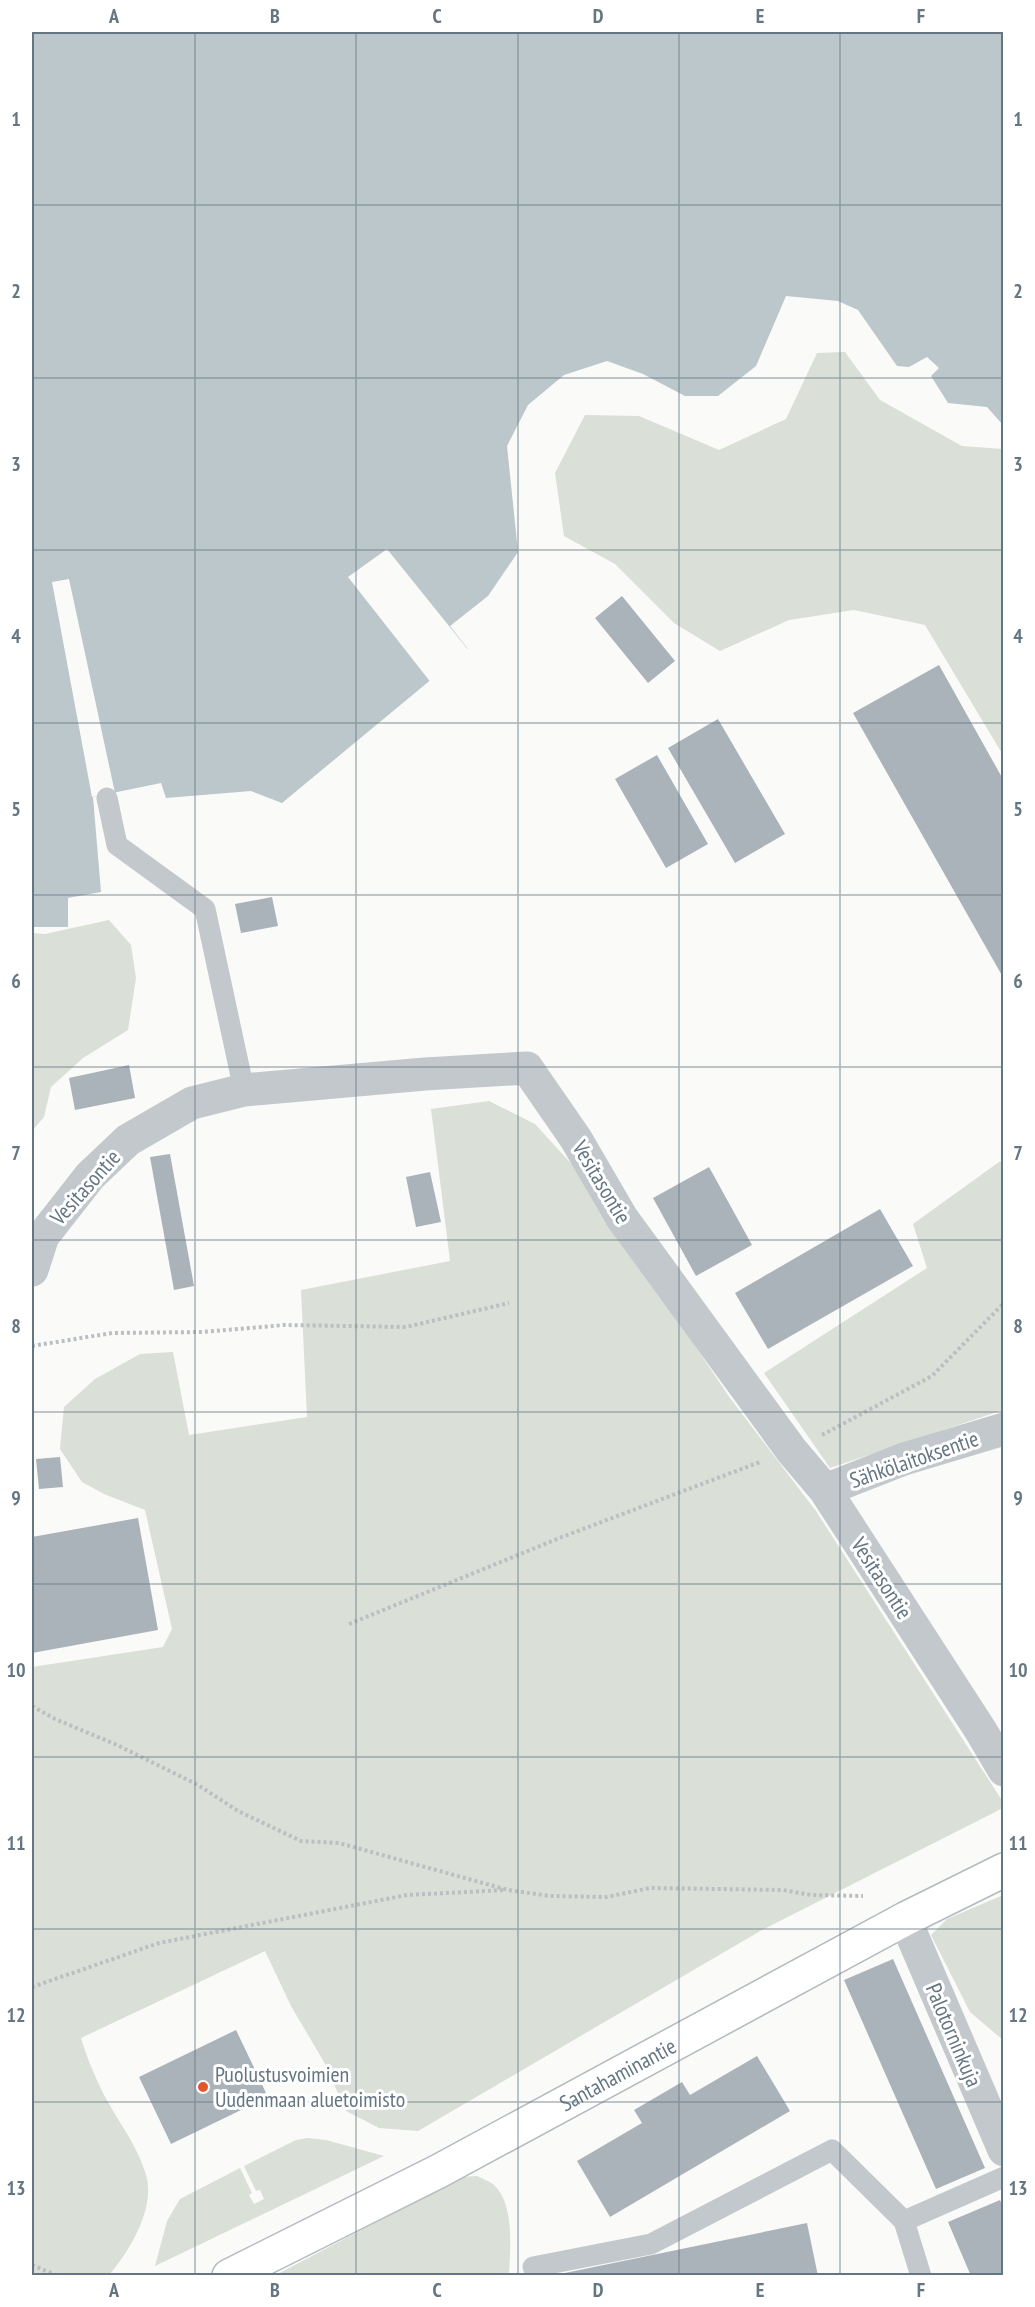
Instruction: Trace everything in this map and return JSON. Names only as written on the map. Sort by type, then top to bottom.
[{"type":"main road","name":"Santahaminantie","points":[[229,2276],[439,2170],[905,1919],[1004,1870]]},
{"type":"street","name":"Vesitasontie","points":[[32,1270],[43,1236],[90,1176],[128,1140],[192,1103],[244,1090],[425,1074],[527,1068],[576,1139],[622,1218],[792,1451],[825,1490],[1004,1770]]},
{"type":"street","name":"Sähkölaitoksentie","points":[[825,1490],[904,1459],[1004,1429]]},
{"type":"street","name":"Palotorninkuja","points":[[905,1919],[1004,2150]]},
{"type":"lane","points":[[107,798],[117,845],[206,909],[244,1090]]},
{"type":"lane","points":[[533,2267],[651,2244],[832,2150],[904,2221],[921,2276]]},
{"type":"lane","points":[[904,2221],[1004,2177]]},
{"type":"path","points":[[32,1346],[112,1333],[202,1332],[284,1325],[406,1327],[510,1303]]},
{"type":"path","points":[[349,1624],[561,1537],[792,1451],[932,1376],[1004,1303]]},
{"type":"path","points":[[32,1706],[56,1719],[117,1744],[198,1785],[238,1811],[301,1841],[339,1843],[508,1890],[550,1896],[596,1897],[607,1897],[650,1888],[783,1890],[811,1895],[863,1896]]},
{"type":"path","points":[[32,1987],[159,1943],[407,1895],[508,1890]]},
{"type":"path","points":[[32,2265],[58,2276]]},
{"type":"shaded area","points":[[32,32],[1003,32],[1003,425],[987,407],[948,403],[931,376],[939,368],[927,357],[909,367],[897,366],[858,310],[838,301],[786,296],[756,366],[718,396],[685,396],[643,374],[607,361],[564,375],[528,405],[507,446],[518,552],[488,596],[450,626],[468,649],[282,803],[251,791],[166,798],[161,783],[93,797],[101,892],[68,898],[68,927],[32,927]]},
{"type":"shaded area","points":[[845,352],[880,400],[962,446],[1003,449],[1003,755],[925,625],[854,610],[789,620],[720,651],[674,623],[615,564],[564,536],[555,473],[585,415],[639,416],[719,450],[786,419],[817,353]]},
{"type":"shaded area","points":[[109,920],[131,945],[136,978],[128,1030],[83,1058],[51,1087],[44,1117],[32,1131],[32,933],[45,934]]},
{"type":"shaded area","points":[[489,1101],[535,1124],[578,1171],[730,1398],[816,1511],[1003,1802],[1003,1808],[762,1930],[418,2131],[379,2128],[346,2111],[324,2062],[291,2006],[265,1951],[81,2038],[103,2093],[133,2143],[142,2164],[148,2188],[147,2201],[139,2229],[125,2254],[109,2275],[32,2276],[32,1667],[163,1647],[172,1629],[145,1510],[104,1494],[82,1482],[60,1449],[64,1407],[95,1379],[140,1354],[173,1352],[189,1435],[307,1417],[301,1290],[450,1261],[431,1109]]},
{"type":"shaded area","points":[[1003,1161],[1003,1410],[830,1468],[764,1373],[927,1268],[913,1224]]},
{"type":"shaded area","points":[[1003,1895],[1003,2040],[970,2012],[931,1935],[947,1919]]},
{"type":"shaded area","points":[[308,2138],[326,2140],[384,2156],[155,2266],[167,2221],[180,2199],[240,2168],[252,2193],[249,2195],[254,2204],[264,2199],[260,2190],[256,2191],[244,2166],[296,2140]]},
{"type":"shaded area","points":[[477,2176],[494,2185],[501,2193],[505,2204],[510,2228],[509,2275],[274,2276],[462,2177]]},
{"type":"pier","points":[[387,549],[470,652],[432,684],[348,577]]},
{"type":"pier","points":[[69,579],[115,793],[92,797],[52,582]]},
{"type":"building","points":[[622,596],[675,661],[648,683],[595,618]]},
{"type":"building","points":[[939,665],[1004,781],[1004,979],[853,713]]},
{"type":"building","points":[[718,719],[785,834],[735,863],[668,748]]},
{"type":"building","points":[[657,755],[708,844],[666,868],[615,779]]},
{"type":"building","points":[[272,897],[278,926],[241,933],[235,904]]},
{"type":"building","points":[[129,1065],[135,1098],[75,1110],[69,1078]]},
{"type":"building","points":[[170,1154],[194,1286],[174,1290],[150,1157]]},
{"type":"building","points":[[709,1167],[752,1245],[696,1276],[653,1198]]},
{"type":"building","points":[[430,1172],[441,1222],[416,1227],[406,1177]]},
{"type":"building","points":[[880,1209],[913,1266],[768,1349],[735,1293]]},
{"type":"building","points":[[60,1457],[63,1487],[39,1489],[36,1459]]},
{"type":"building","points":[[138,1518],[158,1630],[32,1653],[32,1537]]},
{"type":"building","points":[[893,1959],[985,2168],[936,2189],[844,1980]]},
{"type":"building","name":"Puolustusvoimien Uudenmaan aluetoimisto","points":[[236,2030],[268,2097],[171,2144],[139,2077]]},
{"type":"building","points":[[757,2056],[790,2111],[610,2217],[577,2161],[642,2123],[634,2110],[682,2082],[690,2095]]},
{"type":"building","points":[[1000,2200],[1004,2209],[1004,2276],[971,2276],[948,2222]]},
{"type":"building","points":[[807,2223],[818,2276],[560,2276],[560,2274]]},
{"type":"place","name":"Puolustusvoimien Uudenmaan aluetoimisto","points":[[203,2087]]}]
